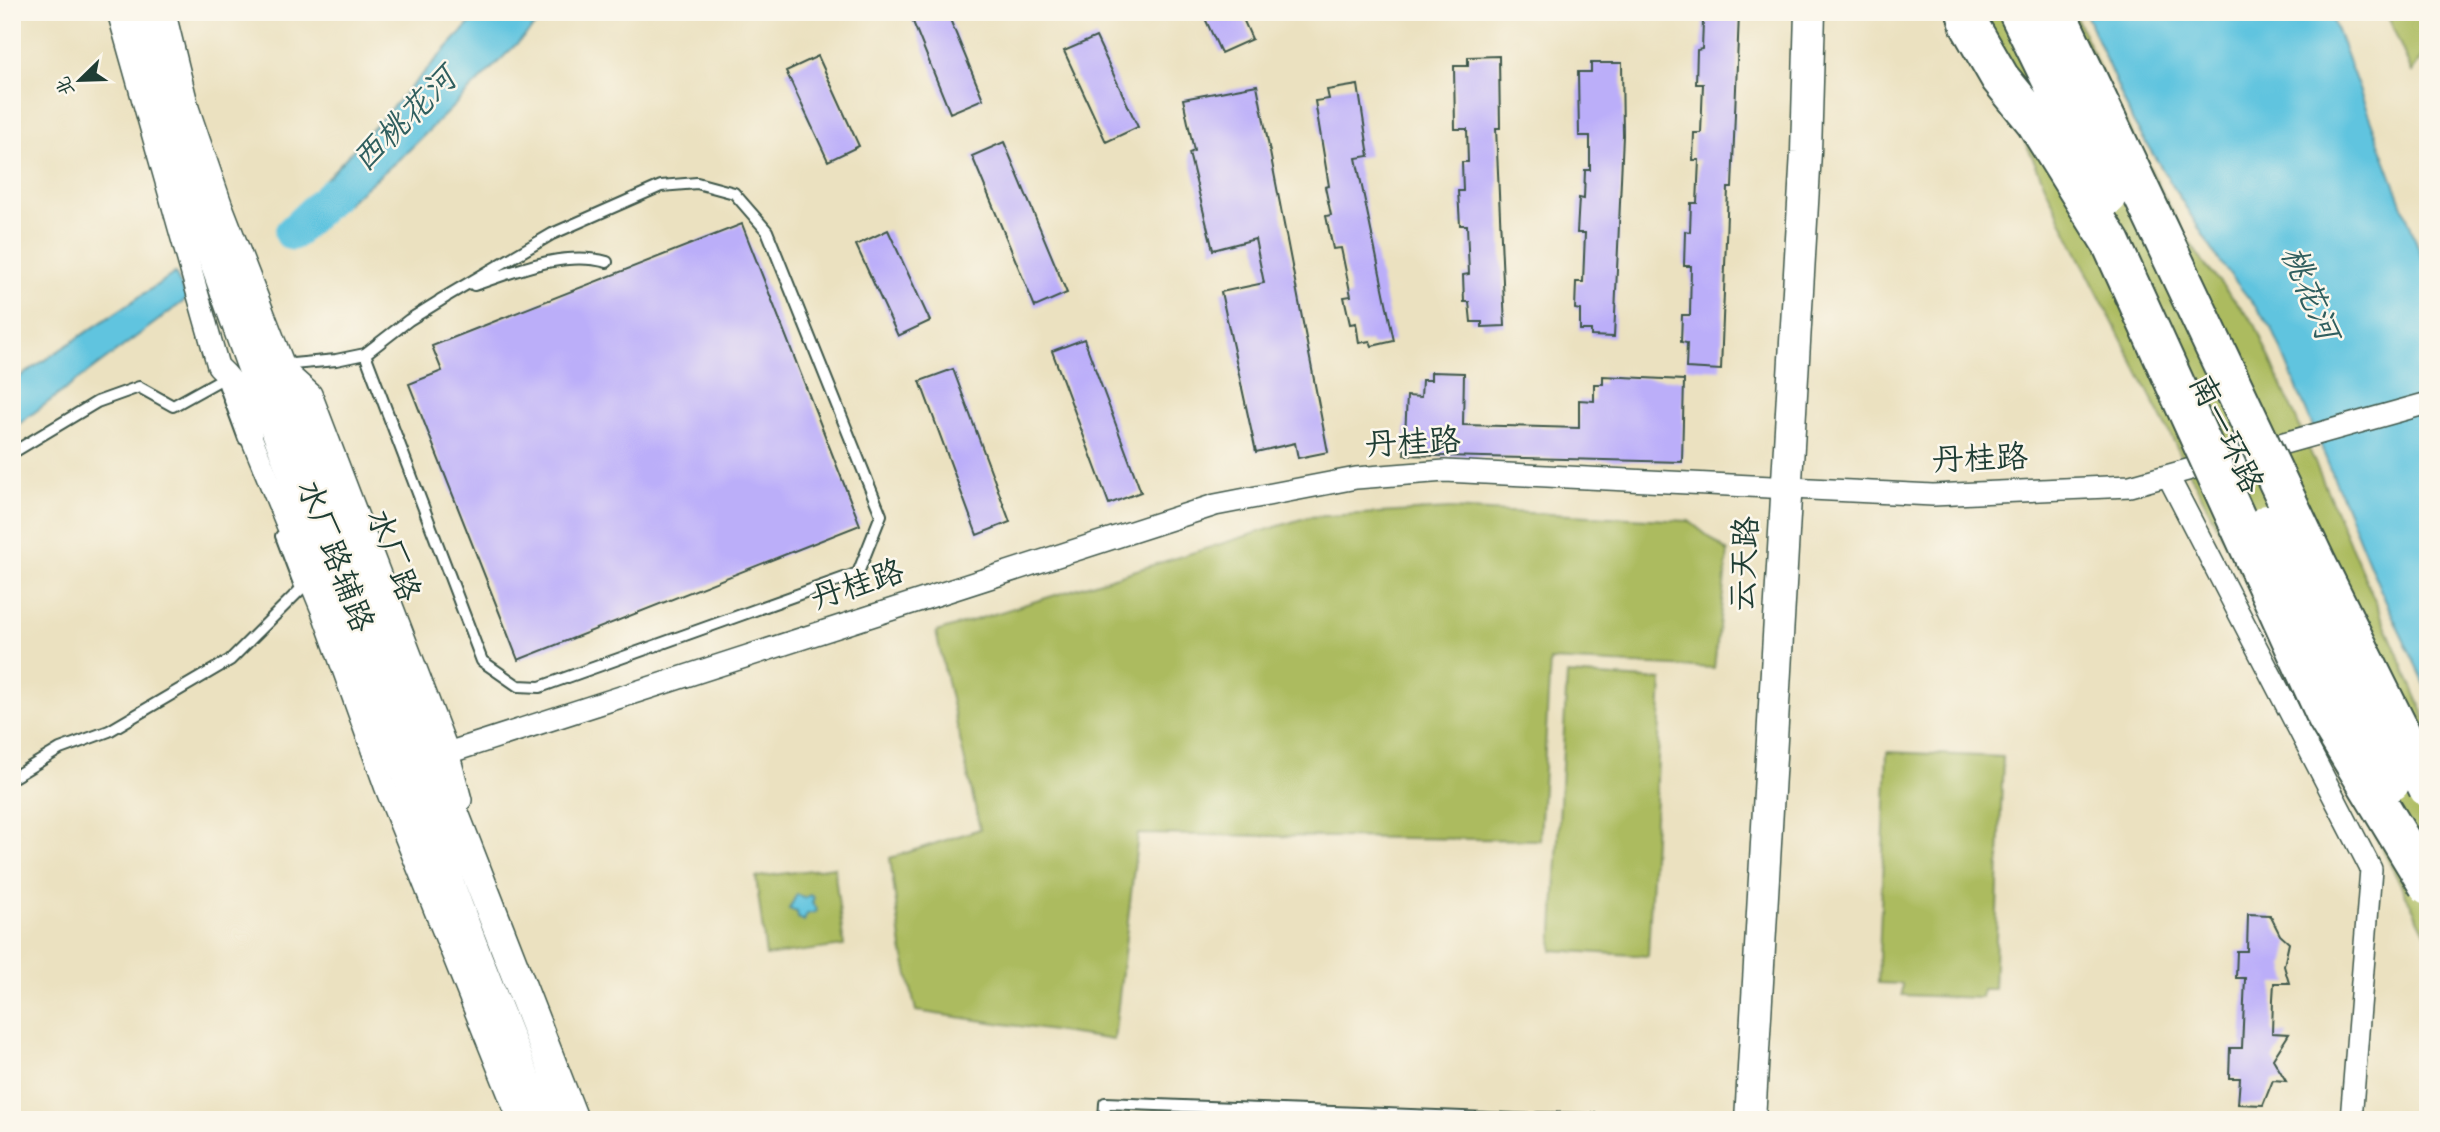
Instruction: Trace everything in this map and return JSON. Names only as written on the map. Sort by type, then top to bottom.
[{"type":"highway","points":[[1966,12],[1970,26],[2000,78],[2035,121],[2111,243],[2327,718],[2428,885]]},
{"type":"highway","name":"南一环路","points":[[2018,12],[2428,858]]},
{"type":"highway","name":"南一环路","points":[[2056,12],[2316,562],[2428,788]]},
{"type":"street","name":"水厂路辅路","points":[[118,12],[218,366],[245,371],[252,439],[321,608],[385,786],[519,1120]]},
{"type":"street","name":"水厂路","points":[[136,12],[163,117],[245,371],[541,1120]]},
{"type":"street","name":"水厂路","points":[[160,12],[188,122],[217,206],[245,371],[440,755],[494,917],[573,1120]]},
{"type":"street","name":"云天路","points":[[1750,1120],[1806,152],[1810,12]]},
{"type":"street","name":"丹桂路","points":[[440,755],[1215,505],[1356,478],[1445,471],[1933,495],[2130,486],[2428,403]]},
{"type":"street","points":[[2168,476],[2371,869],[2351,1120]]},
{"type":"lane","points":[[12,453],[97,402],[139,387],[173,406],[245,371],[365,354],[440,300],[552,234],[662,186],[697,183],[734,193],[767,231],[881,514],[858,573],[540,687],[518,686],[482,661],[365,354]]},
{"type":"lane","points":[[440,300],[501,276],[569,258],[588,257],[607,262]]},
{"type":"lane","points":[[12,778],[60,749],[110,731],[230,660],[300,589],[245,371]]},
{"type":"lane","points":[[1104,1120],[1105,1103],[1538,1119],[1642,1120]]},
{"type":"green space","points":[[1966,12],[2074,12],[2112,96],[2184,234],[2205,265],[2255,324],[2428,724],[2428,938],[2067,233]]},
{"type":"green space","points":[[2386,12],[2428,12],[2428,48],[2412,72]]},
{"type":"green space","points":[[1449,509],[1689,521],[1728,552],[1714,668],[1550,660],[1540,840],[1138,834],[1114,1040],[916,1011],[902,948],[890,858],[980,829],[936,632],[1308,517]]},
{"type":"green space","points":[[1567,674],[1662,680],[1648,956],[1552,950]]},
{"type":"green space","points":[[1887,752],[2003,757],[1994,989],[1982,989],[1981,998],[1902,995],[1902,984],[1878,983]]},
{"type":"green space","points":[[834,867],[844,946],[766,956],[756,877]]},
{"type":"water","points":[[480,12],[549,12],[406,153],[303,241],[292,216]]},
{"type":"water","name":"桃花河","points":[[2085,12],[2330,12],[2428,273],[2428,691],[2380,589],[2272,328],[2218,259],[2133,122]]},
{"type":"water","points":[[175,273],[187,299],[12,429],[12,382]]},
{"type":"water","points":[[797,894],[804,898],[810,895],[814,897],[812,903],[817,910],[807,914],[804,921],[798,918],[797,912],[789,909]]},
{"type":"building","points":[[909,12],[947,12],[983,99],[950,113]]},
{"type":"building","points":[[1202,12],[1240,12],[1252,39],[1221,53]]},
{"type":"building","points":[[1713,13],[1739,14],[1732,188],[1728,188],[1721,370],[1686,368],[1687,343],[1681,342],[1682,315],[1690,315],[1691,266],[1684,266],[1685,231],[1690,232],[1691,203],[1697,203],[1699,160],[1693,160],[1694,133],[1701,133],[1703,84],[1696,84],[1697,50],[1702,49],[1703,21],[1713,21]]},
{"type":"building","points":[[1096,37],[1138,127],[1106,142],[1064,51]]},
{"type":"building","points":[[818,56],[859,146],[828,161],[786,71]]},
{"type":"building","points":[[1499,56],[1500,128],[1496,128],[1505,326],[1482,327],[1482,322],[1471,322],[1469,302],[1464,302],[1463,275],[1469,274],[1467,225],[1460,225],[1458,191],[1463,191],[1462,162],[1468,162],[1467,129],[1455,129],[1454,66],[1468,66],[1468,57]]},
{"type":"building","points":[[1591,63],[1622,63],[1623,135],[1614,337],[1591,336],[1591,330],[1580,330],[1580,310],[1575,309],[1576,282],[1583,282],[1585,233],[1577,233],[1579,198],[1584,199],[1585,170],[1590,170],[1590,136],[1579,136],[1578,72],[1591,72]]},
{"type":"building","points":[[1257,85],[1328,452],[1298,458],[1295,443],[1256,452],[1221,292],[1264,283],[1255,239],[1213,250],[1189,153],[1194,151],[1183,99]]},
{"type":"building","points":[[1358,85],[1369,156],[1356,158],[1394,341],[1372,346],[1370,341],[1359,343],[1356,323],[1350,324],[1344,297],[1351,296],[1341,248],[1333,249],[1326,216],[1331,215],[1325,187],[1329,186],[1315,101],[1329,99],[1327,90]]},
{"type":"building","points":[[1004,142],[1067,293],[1035,307],[972,156]]},
{"type":"building","points":[[742,224],[860,525],[518,660],[409,384],[442,371],[432,346]]},
{"type":"building","points":[[888,230],[930,321],[898,336],[856,245]]},
{"type":"building","points":[[1084,339],[1141,492],[1109,504],[1052,351]]},
{"type":"building","points":[[953,369],[1010,522],[977,535],[920,381]]},
{"type":"building","points":[[1431,372],[1464,373],[1463,425],[1579,428],[1579,400],[1594,401],[1594,384],[1603,384],[1603,376],[1684,380],[1682,462],[1404,455],[1407,396],[1421,397],[1422,380],[1431,380]]},
{"type":"building","points":[[2248,914],[2270,915],[2280,935],[2289,943],[2284,966],[2289,983],[2274,983],[2272,1033],[2289,1034],[2273,1059],[2286,1081],[2273,1080],[2263,1105],[2238,1104],[2240,1078],[2229,1078],[2230,1048],[2242,1048],[2245,978],[2236,978],[2237,951],[2247,951]]},
{"type":"waterway","name":"西桃花河","points":[[292,233],[332,195]]}]
